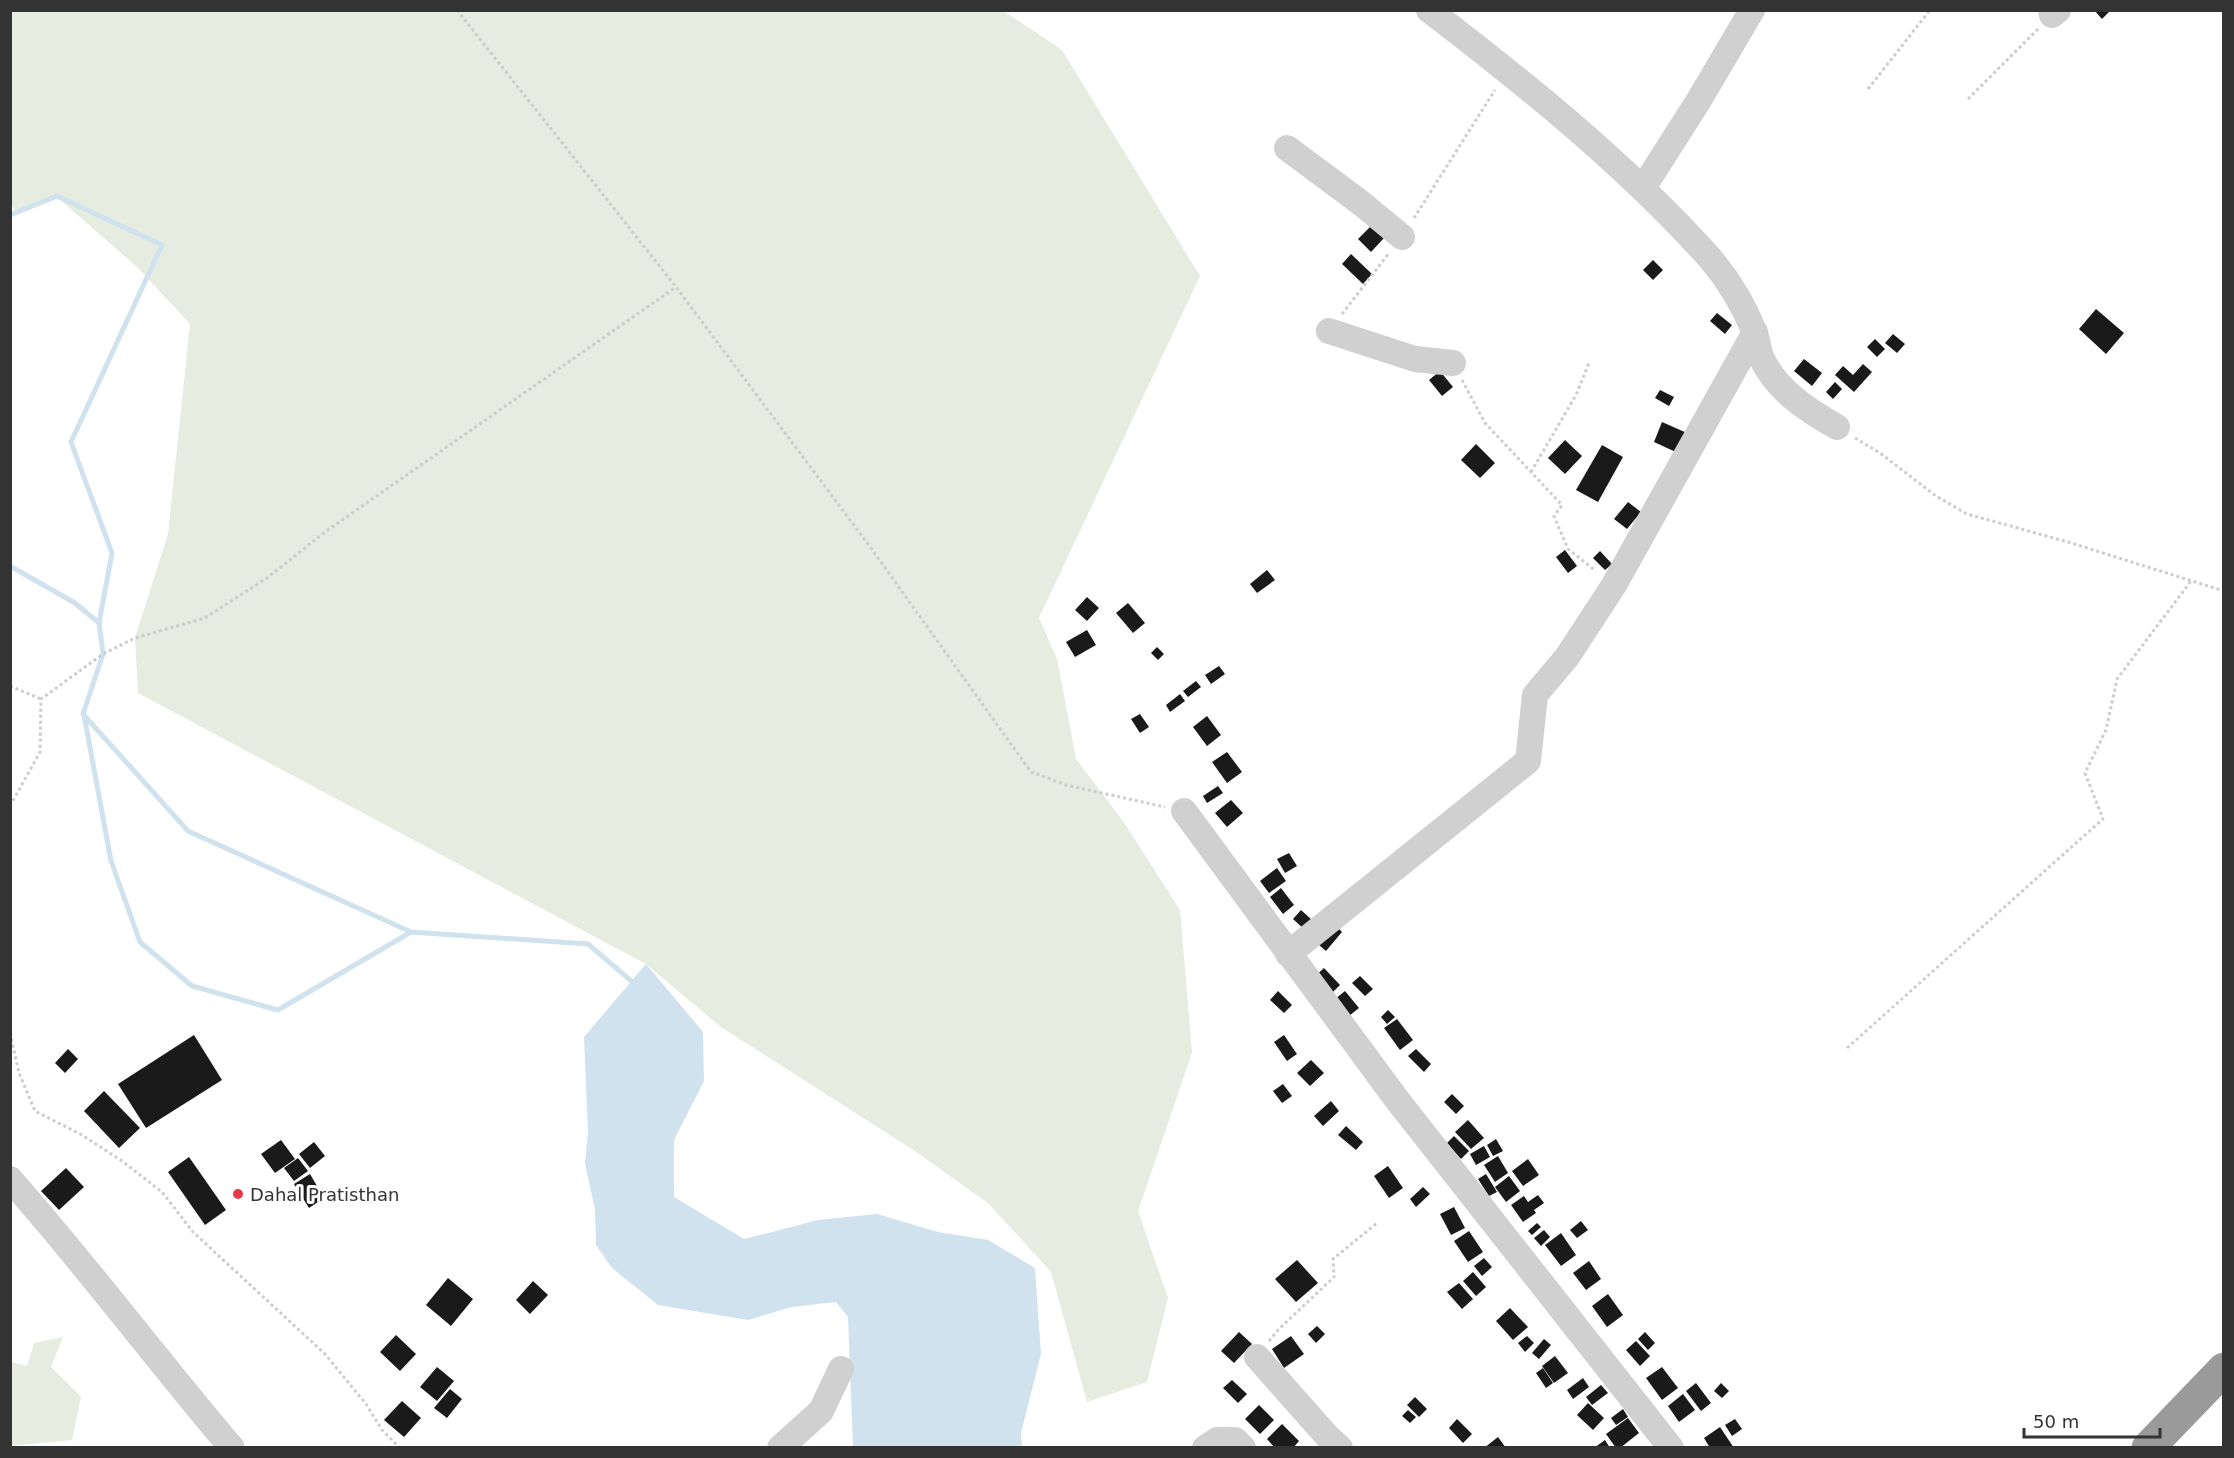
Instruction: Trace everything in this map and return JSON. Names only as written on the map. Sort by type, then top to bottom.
[{"type":"highway","points":[[2148,1448],[2223,1369]]},
{"type":"street","points":[[1429,10],[1508,70],[1588,137],[1643,188],[1711,259],[1735,294],[1755,332],[1761,357],[1777,382],[1804,408],[1837,427]]},
{"type":"street","points":[[1643,188],[1699,100],[1752,10]]},
{"type":"street","points":[[1287,148],[1402,237]]},
{"type":"street","points":[[1329,331],[1415,359],[1453,363]]},
{"type":"street","points":[[1288,954],[1528,761],[1535,695],[1567,657],[1614,585],[1755,332]]},
{"type":"street","points":[[1184,811],[1398,1101],[1671,1448]]},
{"type":"street","points":[[10,1179],[76,1256],[168,1374],[232,1448]]},
{"type":"street","points":[[1257,1357],[1326,1444]]},
{"type":"street","points":[[780,1448],[821,1411],[841,1369]]},
{"type":"street","points":[[1205,1448],[1217,1440],[1234,1440],[1242,1448]]},
{"type":"path","points":[[457,10],[676,288],[868,544],[1031,772],[1066,785],[1184,811]]},
{"type":"path","points":[[1868,89],[1930,10]]},
{"type":"path","points":[[1968,99],[2054,12]]},
{"type":"path","points":[[1329,331],[1402,237],[1508,70]]},
{"type":"path","points":[[41,699],[103,654],[135,638],[206,618],[267,579],[325,532],[676,288]]},
{"type":"path","points":[[1453,363],[1485,423],[1562,505],[1554,516],[1568,549],[1614,585]]},
{"type":"path","points":[[1531,472],[1576,396],[1589,363]]},
{"type":"path","points":[[1837,427],[1880,453],[1936,496],[1967,514],[2068,542],[2223,591]]},
{"type":"path","points":[[1847,1048],[2103,819],[2085,773],[2106,730],[2117,679],[2191,582]]},
{"type":"path","points":[[10,686],[41,699]]},
{"type":"path","points":[[10,806],[40,752],[41,699]]},
{"type":"path","points":[[10,1033],[19,1073],[35,1111],[82,1135],[122,1161],[162,1192],[193,1232],[325,1354],[366,1404],[382,1430],[400,1448]]},
{"type":"path","points":[[1257,1357],[1278,1330],[1334,1277],[1333,1259],[1377,1223]]},
{"type":"shaded area","points":[[1002,10],[1062,50],[1200,276],[1039,618],[1057,659],[1076,759],[1123,821],[1180,910],[1192,1053],[1138,1211],[1168,1298],[1147,1382],[1087,1402],[1051,1272],[989,1204],[915,1151],[721,1027],[646,964],[138,693],[135,638],[168,534],[190,324],[137,267],[57,197],[16,213],[11,204],[10,11]]},
{"type":"shaded area","points":[[63,1337],[51,1367],[81,1397],[72,1440],[11,1446],[11,1362],[27,1366],[34,1343]]},
{"type":"water","points":[[646,964],[703,1032],[704,1081],[674,1140],[674,1197],[744,1239],[818,1220],[877,1214],[938,1232],[988,1240],[1035,1268],[1041,1354],[1021,1433],[1022,1447],[853,1447],[848,1317],[836,1302],[792,1307],[748,1320],[658,1305],[612,1268],[596,1245],[595,1210],[585,1163],[588,1132],[584,1037]]},
{"type":"building","points":[[2094,10],[2111,10],[2102,19]]},
{"type":"building","points":[[1371,226],[1384,238],[1371,252],[1358,239]]},
{"type":"building","points":[[1351,254],[1372,274],[1363,284],[1342,264]]},
{"type":"building","points":[[1653,260],[1663,270],[1653,280],[1643,270]]},
{"type":"building","points":[[2096,309],[2124,333],[2106,354],[2079,329]]},
{"type":"building","points":[[1717,313],[1732,325],[1725,334],[1710,321]]},
{"type":"building","points":[[1893,334],[1905,344],[1897,353],[1885,343]]},
{"type":"building","points":[[1875,339],[1885,349],[1877,357],[1867,347]]},
{"type":"building","points":[[1804,359],[1822,373],[1812,386],[1794,371]]},
{"type":"building","points":[[1863,364],[1872,372],[1854,392],[1835,375],[1843,366],[1853,375]]},
{"type":"building","points":[[1440,371],[1453,387],[1442,396],[1429,380]]},
{"type":"building","points":[[1835,382],[1842,389],[1833,399],[1826,392]]},
{"type":"building","points":[[1660,390],[1674,397],[1669,406],[1655,398]]},
{"type":"building","points":[[1662,422],[1687,433],[1678,453],[1654,442]]},
{"type":"building","points":[[1565,440],[1582,456],[1565,474],[1548,458]]},
{"type":"building","points":[[1476,444],[1495,463],[1480,478],[1461,460]]},
{"type":"building","points":[[1602,445],[1623,457],[1598,502],[1576,490]]},
{"type":"building","points":[[1628,502],[1641,512],[1627,529],[1614,519]]},
{"type":"building","points":[[1565,550],[1577,566],[1568,573],[1556,557]]},
{"type":"building","points":[[1600,551],[1612,564],[1605,570],[1593,558]]},
{"type":"building","points":[[1267,570],[1275,580],[1257,593],[1250,584]]},
{"type":"building","points":[[1087,597],[1099,608],[1087,621],[1075,610]]},
{"type":"building","points":[[1128,603],[1145,623],[1133,633],[1116,613]]},
{"type":"building","points":[[1087,630],[1096,645],[1075,657],[1066,642]]},
{"type":"building","points":[[1157,647],[1164,654],[1158,660],[1151,653]]},
{"type":"building","points":[[1219,666],[1225,674],[1211,684],[1205,675]]},
{"type":"building","points":[[1196,681],[1201,687],[1188,697],[1183,691]]},
{"type":"building","points":[[1180,694],[1185,701],[1170,712],[1166,705]]},
{"type":"building","points":[[1140,714],[1149,727],[1140,733],[1131,719]]},
{"type":"building","points":[[1207,716],[1221,735],[1207,746],[1193,727]]},
{"type":"building","points":[[1227,752],[1242,772],[1227,783],[1212,762]]},
{"type":"building","points":[[1218,786],[1223,793],[1207,803],[1203,796]]},
{"type":"building","points":[[1231,800],[1243,813],[1227,827],[1215,813]]},
{"type":"building","points":[[1289,853],[1297,866],[1285,873],[1277,859]]},
{"type":"building","points":[[1277,868],[1286,881],[1269,893],[1260,881]]},
{"type":"building","points":[[1281,888],[1294,905],[1283,914],[1270,897]]},
{"type":"building","points":[[1301,910],[1313,921],[1305,930],[1293,919]]},
{"type":"building","points":[[1336,926],[1342,932],[1326,951],[1319,945]]},
{"type":"building","points":[[1324,968],[1340,985],[1330,995],[1313,978]]},
{"type":"building","points":[[1360,976],[1373,989],[1365,996],[1352,983]]},
{"type":"building","points":[[1278,991],[1292,1005],[1284,1013],[1270,1000]]},
{"type":"building","points":[[1345,991],[1359,1008],[1349,1016],[1335,999]]},
{"type":"building","points":[[1388,1010],[1395,1017],[1387,1024],[1381,1017]]},
{"type":"building","points":[[1397,1019],[1413,1040],[1400,1050],[1384,1028]]},
{"type":"building","points":[[194,1035],[222,1080],[146,1128],[118,1084]]},
{"type":"building","points":[[1284,1035],[1297,1054],[1287,1061],[1274,1042]]},
{"type":"building","points":[[68,1049],[78,1059],[65,1073],[55,1063]]},
{"type":"building","points":[[1416,1049],[1431,1064],[1424,1072],[1408,1056]]},
{"type":"building","points":[[1311,1060],[1324,1073],[1310,1086],[1297,1073]]},
{"type":"building","points":[[1283,1084],[1292,1096],[1282,1103],[1273,1091]]},
{"type":"building","points":[[104,1091],[140,1128],[119,1148],[84,1111]]},
{"type":"building","points":[[1452,1094],[1464,1106],[1456,1114],[1444,1102]]},
{"type":"building","points":[[1331,1101],[1339,1111],[1323,1126],[1314,1116]]},
{"type":"building","points":[[1468,1120],[1484,1138],[1471,1149],[1455,1132]]},
{"type":"building","points":[[1346,1126],[1363,1142],[1356,1150],[1338,1135]]},
{"type":"building","points":[[1454,1136],[1469,1151],[1461,1159],[1447,1143]]},
{"type":"building","points":[[1496,1139],[1503,1151],[1493,1156],[1487,1145]]},
{"type":"building","points":[[281,1140],[295,1159],[275,1173],[261,1154]]},
{"type":"building","points":[[314,1142],[325,1156],[310,1168],[299,1154]]},
{"type":"building","points":[[1484,1146],[1490,1157],[1476,1165],[1470,1154]]},
{"type":"building","points":[[1498,1156],[1508,1173],[1495,1182],[1484,1165]]},
{"type":"building","points":[[189,1157],[226,1210],[205,1225],[168,1172]]},
{"type":"building","points":[[298,1158],[308,1171],[294,1181],[284,1168]]},
{"type":"building","points":[[1528,1159],[1539,1175],[1523,1186],[1512,1171]]},
{"type":"building","points":[[1388,1166],[1403,1188],[1389,1198],[1374,1176]]},
{"type":"building","points":[[66,1168],[84,1187],[59,1210],[41,1191]]},
{"type":"building","points":[[310,1174],[324,1198],[309,1208],[294,1184]]},
{"type":"building","points":[[1486,1174],[1497,1192],[1489,1196],[1478,1179]]},
{"type":"building","points":[[1509,1176],[1520,1191],[1506,1202],[1495,1187]]},
{"type":"building","points":[[1423,1187],[1430,1194],[1416,1207],[1410,1199]]},
{"type":"building","points":[[1538,1195],[1544,1203],[1534,1210],[1536,1213],[1523,1222],[1511,1205],[1524,1196],[1528,1202]]},
{"type":"building","points":[[1454,1207],[1465,1228],[1451,1235],[1440,1214]]},
{"type":"building","points":[[1581,1221],[1588,1230],[1577,1238],[1570,1230]]},
{"type":"building","points":[[1537,1223],[1541,1227],[1532,1235],[1528,1231]]},
{"type":"building","points":[[1544,1230],[1550,1237],[1541,1246],[1534,1238]]},
{"type":"building","points":[[1469,1231],[1483,1252],[1468,1262],[1454,1241]]},
{"type":"building","points":[[1561,1233],[1576,1255],[1561,1266],[1545,1245]]},
{"type":"building","points":[[1484,1258],[1492,1267],[1482,1276],[1474,1266]]},
{"type":"building","points":[[1297,1260],[1318,1283],[1296,1302],[1275,1279]]},
{"type":"building","points":[[1589,1261],[1601,1279],[1586,1290],[1573,1273]]},
{"type":"building","points":[[1473,1272],[1486,1287],[1476,1296],[1463,1281]]},
{"type":"building","points":[[448,1278],[473,1299],[451,1326],[426,1305]]},
{"type":"building","points":[[533,1281],[548,1295],[530,1314],[516,1300]]},
{"type":"building","points":[[1459,1283],[1473,1299],[1462,1309],[1447,1292]]},
{"type":"building","points":[[1608,1294],[1623,1315],[1607,1327],[1592,1306]]},
{"type":"building","points":[[1510,1308],[1528,1327],[1513,1340],[1496,1321]]},
{"type":"building","points":[[1317,1326],[1325,1334],[1316,1343],[1308,1334]]},
{"type":"building","points":[[1239,1332],[1252,1344],[1234,1363],[1221,1351]]},
{"type":"building","points":[[1645,1332],[1655,1343],[1648,1350],[1638,1339]]},
{"type":"building","points":[[396,1335],[416,1354],[400,1371],[380,1352]]},
{"type":"building","points":[[1291,1336],[1304,1354],[1284,1368],[1272,1349]]},
{"type":"building","points":[[1527,1336],[1534,1343],[1525,1352],[1518,1343]]},
{"type":"building","points":[[1544,1339],[1551,1345],[1539,1359],[1532,1353]]},
{"type":"building","points":[[1636,1341],[1650,1356],[1640,1366],[1626,1350]]},
{"type":"building","points":[[1555,1356],[1568,1373],[1554,1383],[1542,1366]]},
{"type":"building","points":[[437,1367],[454,1381],[437,1401],[420,1387]]},
{"type":"building","points":[[1662,1367],[1678,1388],[1662,1400],[1646,1378]]},
{"type":"building","points":[[1543,1368],[1553,1383],[1546,1388],[1536,1373]]},
{"type":"building","points":[[1583,1378],[1589,1387],[1573,1399],[1567,1390]]},
{"type":"building","points":[[1232,1380],[1247,1394],[1238,1403],[1223,1388]]},
{"type":"building","points":[[1696,1383],[1711,1403],[1701,1411],[1686,1391]]},
{"type":"building","points":[[1721,1383],[1729,1391],[1722,1398],[1714,1391]]},
{"type":"building","points":[[1601,1385],[1608,1393],[1592,1405],[1586,1397]]},
{"type":"building","points":[[450,1389],[462,1399],[447,1418],[434,1408]]},
{"type":"building","points":[[1683,1394],[1695,1410],[1679,1422],[1668,1406]]},
{"type":"building","points":[[1415,1397],[1427,1409],[1419,1417],[1407,1405]]},
{"type":"building","points":[[402,1401],[421,1418],[404,1437],[384,1420]]},
{"type":"building","points":[[1588,1403],[1604,1418],[1593,1430],[1577,1415]]},
{"type":"building","points":[[1259,1405],[1274,1420],[1260,1434],[1245,1419]]},
{"type":"building","points":[[1623,1409],[1628,1417],[1616,1425],[1611,1418]]},
{"type":"building","points":[[1408,1410],[1416,1417],[1410,1423],[1402,1416]]},
{"type":"building","points":[[1628,1418],[1639,1433],[1620,1448],[1616,1448],[1606,1434]]},
{"type":"building","points":[[1457,1419],[1472,1434],[1463,1443],[1449,1428]]},
{"type":"building","points":[[1735,1419],[1742,1429],[1732,1436],[1725,1425]]},
{"type":"building","points":[[1282,1424],[1299,1441],[1293,1448],[1275,1448],[1267,1439]]},
{"type":"building","points":[[1720,1427],[1734,1448],[1710,1448],[1704,1438]]},
{"type":"building","points":[[1498,1437],[1506,1448],[1484,1448]]},
{"type":"building","points":[[1605,1440],[1610,1448],[1594,1448]]},
{"type":"waterway","points":[[10,215],[57,196],[162,245],[71,442],[112,553],[99,623],[103,654],[83,714],[188,831],[411,932],[588,944],[636,985]]},
{"type":"waterway","points":[[10,566],[75,603],[99,623]]},
{"type":"waterway","points":[[84,715],[111,861],[140,942],[192,986],[278,1010],[411,932]]},
{"type":"place","name":"Dahal Pratisthan","points":[[238,1194]]}]
